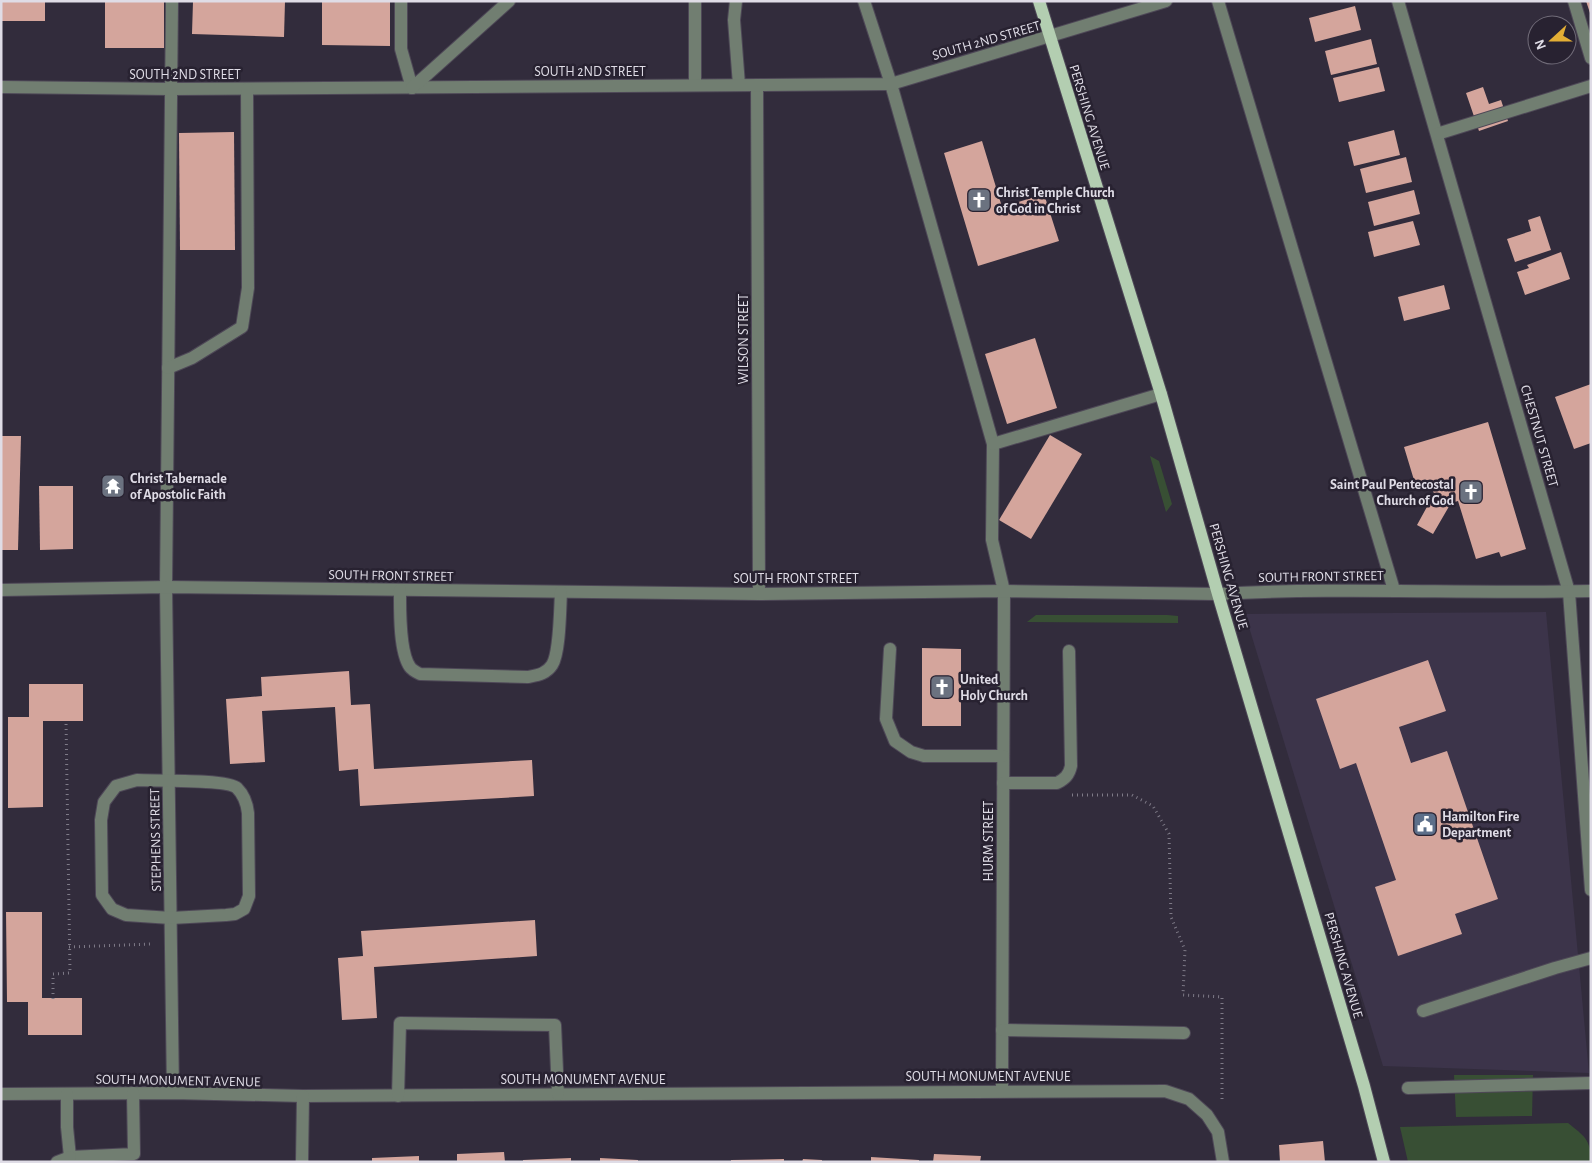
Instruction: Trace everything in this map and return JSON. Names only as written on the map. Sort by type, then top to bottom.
[{"type":"main road","name":"PERSHING AVENUE","points":[[1039,1],[1161,394],[1218,594],[1364,1086],[1384,1162]]},
{"type":"street","name":"STEPHENS STREET","points":[[172,1],[166,587],[173,1093]]},
{"type":"street","points":[[401,1],[400,49],[412,88],[509,1]]},
{"type":"street","points":[[695,1],[695,85]]},
{"type":"street","points":[[736,1],[734,20],[739,85]]},
{"type":"street","name":"HURM STREET","points":[[864,1],[891,84],[993,444],[992,540],[1004,591],[1002,1091]]},
{"type":"street","name":"SOUTH 2ND STREET","points":[[1,87],[246,89],[891,84],[1166,1]]},
{"type":"street","points":[[1218,1],[1394,590]]},
{"type":"street","name":"CHESTNUT STREET","points":[[1398,1],[1569,592],[1591,890]]},
{"type":"street","points":[[1574,1],[1591,58]]},
{"type":"street","name":"WILSON STREET","points":[[757,85],[759,594]]},
{"type":"street","points":[[1436,134],[1591,86]]},
{"type":"street","points":[[168,368],[192,358],[242,327],[248,288],[246,89]]},
{"type":"street","points":[[993,444],[1161,394]]},
{"type":"street","name":"SOUTH FRONT STREET","points":[[1,590],[166,587],[759,594],[1004,591],[1218,594],[1394,590],[1591,591]]},
{"type":"street","points":[[400,590],[402,636],[406,658],[414,671],[420,674],[528,677],[542,674],[552,665],[557,650],[561,592]]},
{"type":"street","points":[[890,649],[886,718],[895,741],[911,752],[924,756],[1003,756]]},
{"type":"street","points":[[1003,783],[1057,783],[1064,780],[1069,773],[1071,766],[1069,651]]},
{"type":"street","points":[[137,780],[221,782],[236,787],[246,801],[248,812],[249,896],[244,908],[235,914],[226,916],[171,918],[126,915],[112,909],[102,895],[101,820],[104,802],[116,786],[137,780]]},
{"type":"street","points":[[1423,1011],[1591,958]]},
{"type":"street","points":[[398,1096],[400,1023],[555,1025],[558,1094]]},
{"type":"street","points":[[1002,1030],[1184,1033]]},
{"type":"street","points":[[1408,1088],[1591,1084]]},
{"type":"street","name":"SOUTH MONUMENT AVENUE","points":[[1,1094],[173,1093],[398,1096],[1165,1091],[1190,1099],[1207,1115],[1218,1132],[1223,1162]]},
{"type":"street","points":[[67,1094],[67,1127],[70,1157]]},
{"type":"street","points":[[57,1162],[70,1157],[134,1154],[133,1094]]},
{"type":"street","points":[[302,1162],[303,1096]]},
{"type":"path","points":[[53,999],[53,974],[70,973],[66,721]]},
{"type":"path","points":[[1066,796],[1132,795],[1153,806],[1169,834],[1171,917],[1185,950],[1183,995],[1222,997],[1222,1100]]},
{"type":"path","points":[[69,947],[152,944]]},
{"type":"shaded area","points":[[1546,612],[1589,1073],[1383,1066],[1245,614]]},
{"type":"green space","points":[[1150,456],[1159,461],[1172,504],[1166,512]]},
{"type":"green space","points":[[1036,615],[1167,615],[1178,616],[1178,623],[1027,622]]},
{"type":"green space","points":[[1454,1075],[1533,1075],[1532,1116],[1456,1117]]},
{"type":"green space","points":[[1568,1123],[1588,1143],[1591,1162],[1408,1162],[1400,1127]]},
{"type":"building","points":[[1,1],[45,1],[45,21],[1,21]]},
{"type":"building","points":[[105,1],[164,1],[164,48],[105,48]]},
{"type":"building","points":[[193,1],[285,1],[284,37],[192,34]]},
{"type":"building","points":[[322,1],[390,1],[390,46],[322,45]]},
{"type":"building","points":[[1586,1],[1591,1],[1591,13],[1590,13]]},
{"type":"building","points":[[1355,6],[1361,30],[1315,42],[1309,18]]},
{"type":"building","points":[[1371,39],[1377,64],[1331,75],[1325,51]]},
{"type":"building","points":[[1379,67],[1385,91],[1339,102],[1333,78]]},
{"type":"building","points":[[1483,87],[1489,104],[1501,100],[1508,121],[1479,131],[1466,93]]},
{"type":"building","points":[[1394,130],[1400,155],[1354,166],[1348,142]]},
{"type":"building","points":[[234,132],[235,250],[180,250],[179,133]]},
{"type":"building","name":"Christ Temple Church of God in Christ","points":[[982,141],[1002,207],[1044,194],[1059,241],[978,266],[944,153]]},
{"type":"building","points":[[1406,157],[1412,182],[1366,193],[1360,169]]},
{"type":"building","points":[[1414,190],[1420,214],[1374,226],[1368,202]]},
{"type":"building","points":[[1540,216],[1551,250],[1515,262],[1507,239],[1531,231],[1528,220]]},
{"type":"building","points":[[1413,221],[1420,245],[1374,257],[1368,232]]},
{"type":"building","points":[[1561,252],[1570,279],[1525,295],[1517,272],[1529,268],[1527,265]]},
{"type":"building","points":[[1444,285],[1450,309],[1404,321],[1398,297]]},
{"type":"building","points":[[1035,338],[1057,408],[1007,424],[985,354]]},
{"type":"building","points":[[1591,384],[1591,443],[1574,449],[1555,397]]},
{"type":"building","name":"Saint Paul Pentecostal Church of God","points":[[1488,422],[1526,549],[1501,557],[1499,552],[1476,559],[1458,501],[1451,503],[1433,534],[1417,525],[1434,494],[1432,486],[1417,490],[1404,447]]},
{"type":"building","points":[[1050,435],[1082,454],[1031,539],[999,520]]},
{"type":"building","points":[[1,436],[21,436],[18,550],[1,550]]},
{"type":"building","points":[[39,486],[73,486],[73,549],[40,550]]},
{"type":"building","name":"United Holy Church","points":[[922,648],[961,649],[961,726],[922,726]]},
{"type":"building","name":"Hamilton Fire Department","points":[[1428,660],[1446,711],[1399,727],[1411,763],[1447,751],[1498,899],[1455,914],[1462,934],[1398,956],[1375,887],[1396,880],[1356,763],[1340,769],[1316,699]]},
{"type":"building","points":[[349,671],[351,705],[370,704],[374,769],[532,760],[534,796],[360,806],[358,769],[339,771],[335,707],[262,711],[265,762],[230,764],[226,699],[262,696],[261,677]]},
{"type":"building","points":[[29,684],[83,684],[83,721],[43,721],[43,807],[8,808],[8,717],[29,717]]},
{"type":"building","points":[[6,912],[42,912],[42,998],[82,998],[82,1035],[28,1035],[28,1002],[7,1002]]},
{"type":"building","points":[[535,920],[537,956],[374,967],[377,1018],[342,1020],[338,958],[363,956],[361,931]]},
{"type":"building","points":[[1323,1141],[1325,1162],[1280,1162],[1279,1145]]},
{"type":"building","points":[[504,1152],[505,1162],[457,1162],[457,1154]]},
{"type":"building","points":[[934,1154],[981,1156],[980,1162],[933,1162]]},
{"type":"building","points":[[419,1156],[419,1162],[372,1162],[372,1158]]},
{"type":"building","points":[[871,1157],[919,1160],[919,1162],[871,1162]]},
{"type":"building","points":[[571,1158],[571,1162],[523,1162],[523,1160]]},
{"type":"building","points":[[600,1158],[638,1160],[638,1162],[600,1162]]},
{"type":"building","points":[[784,1159],[784,1162],[731,1162],[731,1160]]},
{"type":"building","points":[[803,1159],[822,1160],[822,1162],[802,1162]]},
{"type":"place","name":"Christ Temple Church of God in Christ","points":[[979,200]]},
{"type":"place","name":"Christ Tabernacle of Apostolic Faith","points":[[113,486]]},
{"type":"place","name":"Saint Paul Pentecostal Church of God","points":[[1471,492]]},
{"type":"place","name":"United Holy Church","points":[[942,687]]},
{"type":"place","name":"Hamilton Fire Department","points":[[1425,824]]}]
